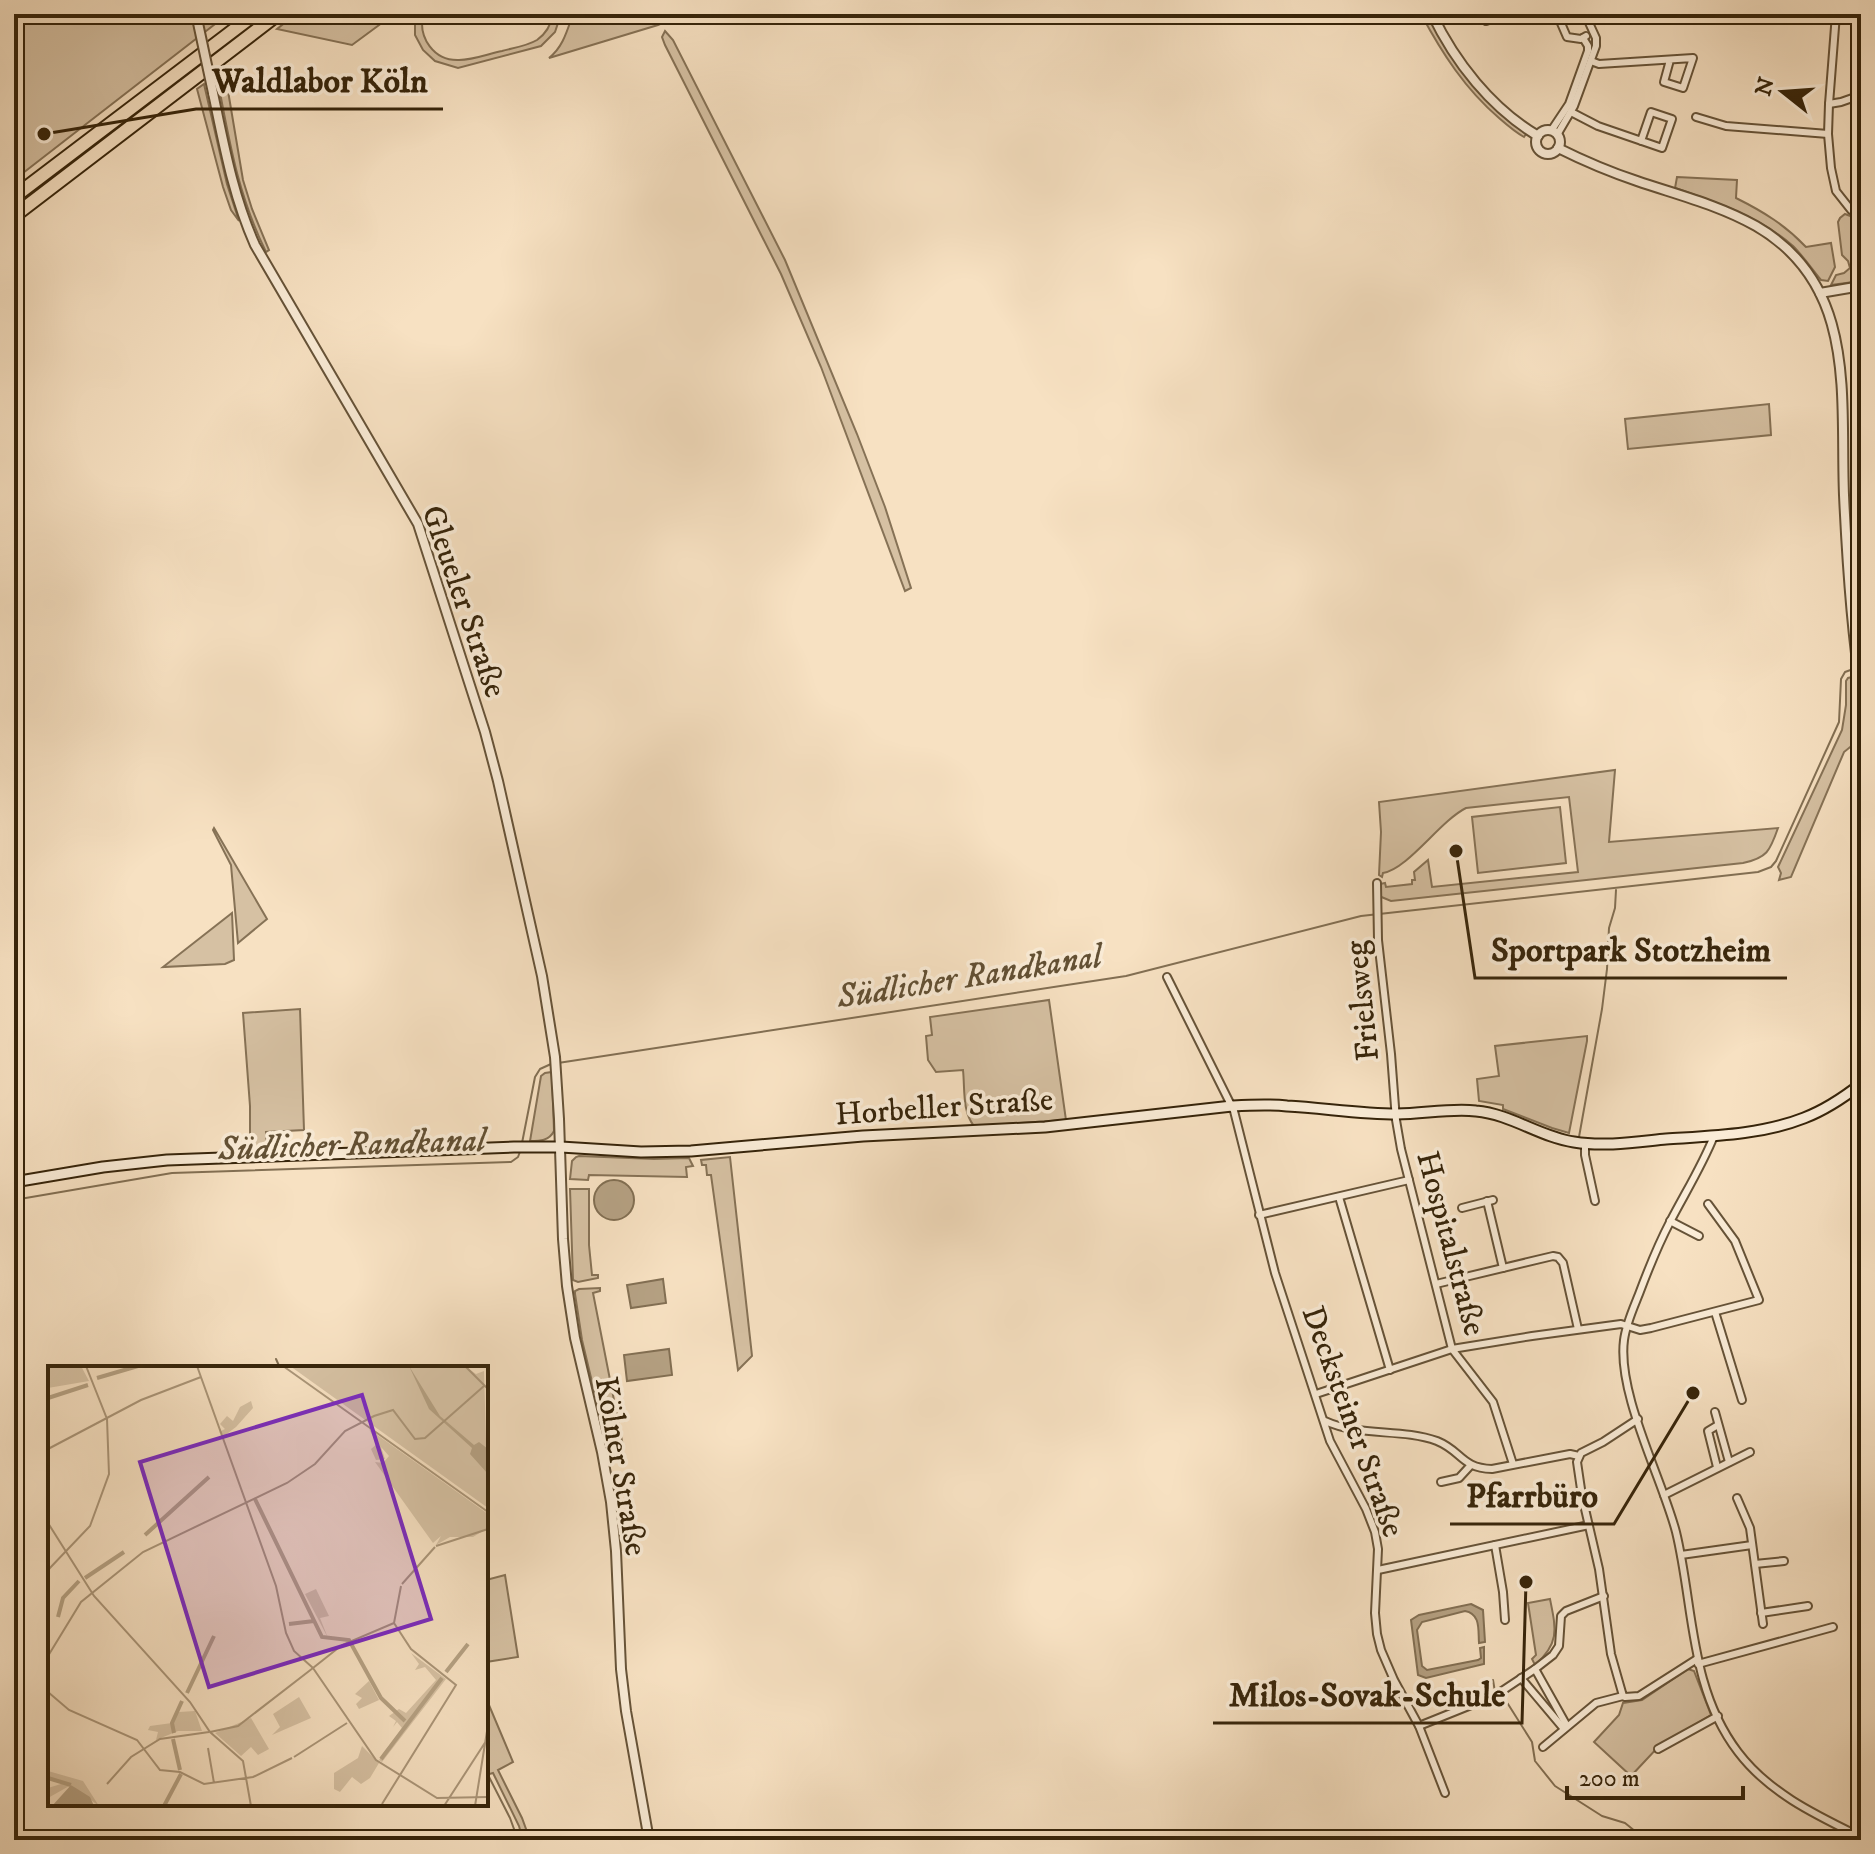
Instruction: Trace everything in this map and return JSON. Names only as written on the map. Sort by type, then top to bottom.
[{"type":"highway","points":[[14,197],[255,14]]},
{"type":"highway","points":[[14,216],[278,14]]},
{"type":"main road","name":"Horbeller Straße","points":[[14,1182],[158,1160],[514,1147],[691,1151],[863,1136],[1045,1127],[1232,1106],[1285,1105],[1395,1114],[1487,1113],[1558,1138],[1585,1144],[1714,1136],[1773,1127],[1803,1119],[1831,1105],[1861,1084]]},
{"type":"street","points":[[1432,14],[1452,51],[1488,96],[1538,136]]},
{"type":"street","points":[[1480,14],[1486,21],[1499,15]]},
{"type":"street","points":[[1557,14],[1567,37],[1583,38],[1593,33]]},
{"type":"street","points":[[1554,133],[1571,112],[1596,46],[1596,38],[1585,14]]},
{"type":"street","points":[[1836,14],[1828,134],[1831,168],[1836,191],[1851,210],[1861,216]]},
{"type":"street","name":"Gleueler Straße","points":[[197,18],[237,199],[255,245],[421,532],[492,757],[542,976],[555,1057],[561,1147]]},
{"type":"street","points":[[1554,133],[1569,104],[1588,51],[1583,38]]},
{"type":"street","points":[[1591,61],[1599,64],[1693,58],[1683,88],[1664,82],[1670,60]]},
{"type":"street","points":[[1829,104],[1861,95]]},
{"type":"street","points":[[1571,112],[1598,126],[1641,141],[1662,148],[1672,119],[1651,112],[1641,141]]},
{"type":"street","points":[[1696,117],[1726,126],[1828,134]]},
{"type":"street","points":[[1542,132],[1554,133],[1560,143],[1558,148],[1550,154],[1540,152],[1536,142],[1538,136],[1542,132]]},
{"type":"street","points":[[1558,148],[1610,171],[1714,206],[1759,228],[1781,244],[1810,275],[1833,324],[1840,354],[1846,529],[1861,690]]},
{"type":"street","points":[[1820,293],[1861,286]]},
{"type":"street","name":"Frielsweg","points":[[1377,883],[1377,924],[1395,1114]]},
{"type":"street","name":"Decksteiner Straße","points":[[1167,977],[1232,1106],[1275,1273],[1330,1441],[1373,1525],[1378,1549],[1375,1613],[1379,1642],[1394,1680],[1419,1726],[1445,1793]]},
{"type":"street","name":"Hospitalstraße","points":[[1395,1114],[1452,1349],[1493,1402],[1513,1464]]},
{"type":"street","points":[[1714,1136],[1649,1267],[1627,1326],[1625,1372],[1675,1530],[1698,1661],[1730,1741],[1756,1772],[1793,1802],[1861,1837]]},
{"type":"street","points":[[1585,1144],[1595,1201]]},
{"type":"street","name":"Kölner Straße","points":[[561,1147],[567,1286],[575,1338],[611,1502],[621,1669],[649,1840]]},
{"type":"street","points":[[1259,1215],[1409,1180]]},
{"type":"street","points":[[1339,1197],[1390,1370]]},
{"type":"street","points":[[1462,1208],[1490,1201],[1503,1268]]},
{"type":"street","points":[[1316,1394],[1452,1349],[1621,1324],[1640,1330],[1759,1300],[1735,1241],[1708,1204]]},
{"type":"street","points":[[1670,1221],[1699,1236]]},
{"type":"street","points":[[1436,1284],[1553,1256],[1561,1260],[1578,1329]]},
{"type":"street","points":[[1715,1312],[1742,1400]]},
{"type":"street","points":[[1715,1412],[1729,1462]]},
{"type":"street","points":[[1623,1696],[1611,1654],[1604,1596],[1577,1462],[1579,1456],[1638,1419]]},
{"type":"street","points":[[1325,1421],[1345,1429],[1434,1440],[1470,1466],[1492,1469],[1570,1454],[1579,1456]]},
{"type":"street","points":[[1717,1467],[1708,1431],[1718,1425]]},
{"type":"street","points":[[1330,1441],[1345,1429]]},
{"type":"street","points":[[1664,1495],[1750,1452]]},
{"type":"street","points":[[1441,1482],[1459,1478],[1470,1466]]},
{"type":"street","points":[[1737,1498],[1750,1528],[1763,1624]]},
{"type":"street","points":[[1378,1570],[1589,1525]]},
{"type":"street","points":[[1495,1545],[1505,1620]]},
{"type":"street","points":[[1681,1555],[1752,1545]]},
{"type":"street","points":[[1755,1564],[1784,1561]]},
{"type":"street","points":[[1419,1726],[1488,1699],[1535,1669],[1557,1651],[1561,1616],[1566,1611],[1604,1596]]},
{"type":"street","points":[[1761,1613],[1808,1606]]},
{"type":"street","points":[[1543,1747],[1596,1703],[1623,1696],[1639,1696],[1698,1661],[1833,1627]]},
{"type":"street","points":[[1535,1669],[1565,1728]]},
{"type":"street","points":[[1521,1678],[1565,1728]]},
{"type":"street","points":[[1658,1749],[1718,1716]]},
{"type":"shaded area","points":[[14,14],[228,14],[14,180]]},
{"type":"shaded area","points":[[296,14],[394,14],[352,45],[277,29]]},
{"type":"shaded area","points":[[415,14],[423,14],[423,31],[435,52],[442,57],[459,60],[533,42],[546,32],[553,14],[561,14],[555,32],[541,46],[458,68],[435,61],[423,50],[415,35]]},
{"type":"shaded area","points":[[573,14],[682,14],[658,25],[549,58],[561,44]]},
{"type":"shaded area","points":[[1421,14],[1427,14],[1470,79],[1526,134],[1524,137],[1487,107],[1465,83]]},
{"type":"shaded area","points":[[665,31],[673,40],[785,260],[885,507],[911,588],[905,591],[821,367],[781,274],[665,45],[662,37]]},
{"type":"shaded area","points":[[232,66],[227,85],[243,180],[269,250],[266,252],[241,187],[217,77]]},
{"type":"shaded area","points":[[204,84],[227,184],[239,221],[231,210],[223,187],[197,89]]},
{"type":"shaded area","points":[[1677,177],[1737,180],[1736,198],[1774,220],[1806,247],[1831,243],[1835,267],[1828,281],[1821,280],[1793,246],[1766,227],[1722,205],[1675,188]]},
{"type":"shaded area","points":[[1845,214],[1861,220],[1861,281],[1831,285],[1836,275],[1850,268],[1842,255],[1838,222]]},
{"type":"shaded area","points":[[1769,404],[1771,435],[1628,449],[1625,419]]},
{"type":"shaded area","points":[[1852,677],[1860,739],[1844,752],[1791,877],[1779,880],[1781,873],[1778,867],[1842,730],[1846,681]]},
{"type":"shaded area","points":[[1615,770],[1609,842],[1778,828],[1773,842],[1763,856],[1743,863],[1391,901],[1379,896],[1380,884],[1385,883],[1386,887],[1412,884],[1414,872],[1428,860],[1432,887],[1578,872],[1569,797],[1466,808],[1403,863],[1383,873],[1382,877],[1379,875],[1379,802]]},
{"type":"shaded area","points":[[1560,807],[1566,863],[1478,873],[1472,817]]},
{"type":"shaded area","points":[[214,828],[267,919],[238,943],[231,865]]},
{"type":"shaded area","points":[[232,913],[234,960],[225,964],[163,967]]},
{"type":"shaded area","points":[[1049,1000],[1066,1120],[974,1126],[966,1107],[963,1070],[936,1072],[928,1060],[926,1036],[932,1035],[930,1017]]},
{"type":"shaded area","points":[[300,1009],[304,1130],[266,1132],[267,1150],[250,1150],[243,1013]]},
{"type":"shaded area","points":[[1587,1036],[1569,1133],[1503,1109],[1503,1105],[1479,1101],[1477,1079],[1499,1076],[1495,1046]]},
{"type":"shaded area","points":[[552,1072],[554,1131],[547,1139],[530,1141],[541,1076]]},
{"type":"shaded area","points":[[579,1156],[689,1158],[693,1166],[686,1167],[687,1177],[589,1175],[588,1180],[570,1179],[572,1161]]},
{"type":"shaded area","points":[[730,1157],[752,1356],[738,1370],[711,1175],[707,1175],[706,1165],[702,1165],[701,1160]]},
{"type":"shaded area","points":[[614,1180],[628,1186],[634,1200],[628,1214],[614,1220],[600,1214],[594,1200],[600,1186]]},
{"type":"shaded area","points":[[570,1189],[589,1189],[592,1275],[598,1275],[598,1278],[578,1282],[573,1280]]},
{"type":"shaded area","points":[[663,1279],[666,1303],[631,1308],[627,1285]]},
{"type":"shaded area","points":[[600,1288],[600,1291],[593,1293],[623,1446],[608,1449],[582,1340],[575,1294],[579,1289]]},
{"type":"shaded area","points":[[669,1349],[672,1375],[627,1381],[624,1355]]},
{"type":"shaded area","points":[[505,1575],[518,1657],[488,1662],[488,1579]]},
{"type":"shaded area","points":[[1550,1599],[1554,1635],[1549,1650],[1535,1665],[1528,1603]]},
{"type":"shaded area","points":[[1471,1604],[1483,1610],[1485,1642],[1479,1643],[1476,1619],[1465,1611],[1422,1622],[1417,1630],[1422,1666],[1427,1670],[1478,1660],[1481,1658],[1480,1648],[1484,1647],[1484,1664],[1426,1678],[1418,1675],[1411,1620],[1419,1615]]},
{"type":"shaded area","points":[[1688,1669],[1694,1671],[1711,1715],[1659,1746],[1631,1776],[1594,1742],[1619,1715],[1623,1703],[1642,1700]]},
{"type":"shaded area","points":[[488,1703],[513,1762],[498,1770],[530,1840],[523,1840],[493,1773],[488,1774]]},
{"type":"waterway","name":"Südlicher Randkanal","points":[[558,1063],[1126,976],[1361,916],[1758,872],[1771,867],[1776,861],[1839,722],[1841,679],[1845,672],[1856,668]]},
{"type":"waterway","points":[[1579,1137],[1602,1009],[1609,928],[1616,890]]},
{"type":"waterway","name":"Südlicher Randkanal","points":[[522,1143],[535,1077],[540,1069],[551,1064]]},
{"type":"waterway","name":"Südlicher Randkanal","points":[[14,1200],[172,1173],[511,1162],[518,1157],[521,1149]]},
{"type":"waterway","points":[[276,1359],[279,1366]]},
{"type":"waterway","points":[[1493,1680],[1495,1692]]},
{"type":"waterway","points":[[1501,1697],[1532,1742],[1535,1761],[1555,1786],[1602,1816],[1625,1823],[1646,1840]]},
{"type":"waterway","points":[[488,1775],[518,1840]]},
{"type":"place","name":"Waldlabor Köln","points":[[44,134]]},
{"type":"place","name":"Sportpark Stotzheim","points":[[1456,851]]},
{"type":"place","name":"Pfarrbüro","points":[[1693,1393]]},
{"type":"place","name":"Milos-Sovak-Schule","points":[[1526,1582]]}]
